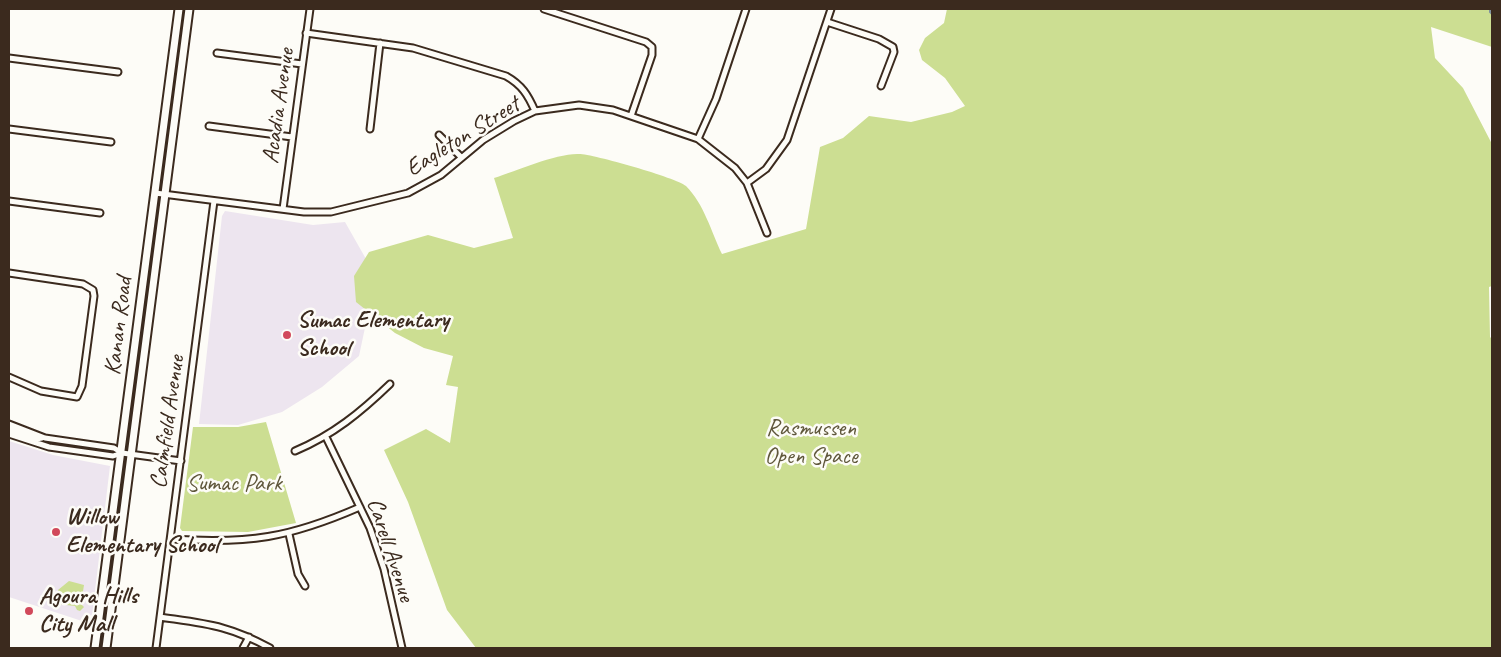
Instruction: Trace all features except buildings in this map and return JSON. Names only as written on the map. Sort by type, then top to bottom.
[{"type":"main road","name":"Kanan Road","points":[[95,648],[179,9]]},
{"type":"main road","name":"Kanan Road","points":[[106,648],[189,9]]},
{"type":"street","name":"Acadia Avenue","points":[[283,209],[310,9]]},
{"type":"street","points":[[544,9],[646,42],[652,47],[652,55],[631,116]]},
{"type":"street","points":[[698,139],[716,99],[746,9]]},
{"type":"street","points":[[747,183],[766,169],[786,140],[830,9]]},
{"type":"street","points":[[827,22],[879,39],[893,47],[894,52],[881,86]]},
{"type":"street","points":[[306,33],[421,50],[506,76],[518,82],[528,95],[535,112]]},
{"type":"street","points":[[370,129],[380,43]]},
{"type":"street","points":[[217,53],[302,64]]},
{"type":"street","points":[[9,58],[118,72]]},
{"type":"street","name":"Eagleton Street","points":[[155,193],[304,212],[330,212],[408,193],[441,175],[461,157],[514,121],[535,112],[579,105],[613,110],[698,139],[735,168],[747,183],[767,233]]},
{"type":"street","points":[[209,126],[292,137]]},
{"type":"street","points":[[9,129],[111,142]]},
{"type":"street","points":[[439,135],[461,157]]},
{"type":"street","name":"Calmfield Avenue","points":[[156,648],[214,200]]},
{"type":"street","points":[[9,201],[100,213]]},
{"type":"street","points":[[9,273],[83,284],[93,290],[94,296],[82,386],[77,397],[41,391],[9,377]]},
{"type":"street","points":[[296,451],[326,437],[362,412],[390,384]]},
{"type":"street","points":[[9,424],[45,438],[114,448],[122,453],[132,455],[180,461]]},
{"type":"street","points":[[9,429],[36,439],[45,438]]},
{"type":"street","points":[[9,434],[60,449],[113,456],[122,453]]},
{"type":"street","name":"Carell Avenue","points":[[326,437],[370,528],[384,569],[402,648]]},
{"type":"street","points":[[171,539],[216,542],[247,541],[289,534],[325,522],[360,507]]},
{"type":"street","points":[[289,534],[298,574],[305,586]]},
{"type":"street","points":[[160,617],[211,623],[249,637],[270,648]]},
{"type":"street","points":[[243,648],[249,637]]},
{"type":"shaded area","name":"Sumac Elementary School","points":[[225,211],[313,225],[345,222],[366,259],[377,271],[359,356],[322,387],[282,412],[238,425],[199,424],[222,216]]},
{"type":"shaded area","name":"Willow Elementary School","points":[[9,441],[53,455],[110,466],[91,624],[9,597]]},
{"type":"green space","name":"Rasmussen Open Space","points":[[947,9],[1492,9],[1492,47],[1431,27],[1435,58],[1463,88],[1492,144],[1492,286],[1489,287],[1490,337],[1492,339],[1492,648],[476,648],[447,610],[408,502],[384,450],[426,429],[450,443],[458,387],[446,385],[453,356],[424,348],[395,333],[356,302],[354,276],[369,252],[428,235],[474,248],[513,238],[494,178],[548,159],[570,154],[587,155],[617,162],[652,172],[686,186],[698,201],[722,254],[806,229],[820,147],[843,138],[869,116],[911,122],[952,112],[965,106],[945,78],[922,60],[919,50],[925,38],[944,23]]},
{"type":"green space","name":"Sumac Park","points":[[266,422],[296,523],[248,532],[182,531],[180,528],[193,427],[238,427]]},
{"type":"green space","points":[[69,581],[84,585],[81,604],[84,607],[80,611],[75,606],[57,604],[58,590]]},
{"type":"waterway","points":[[1490,9],[1492,14]]},
{"type":"place","name":"Sumac Elementary School","points":[[287,335]]},
{"type":"place","name":"Willow Elementary School","points":[[56,532]]},
{"type":"place","name":"Agoura Hills City Mall","points":[[29,611]]}]
